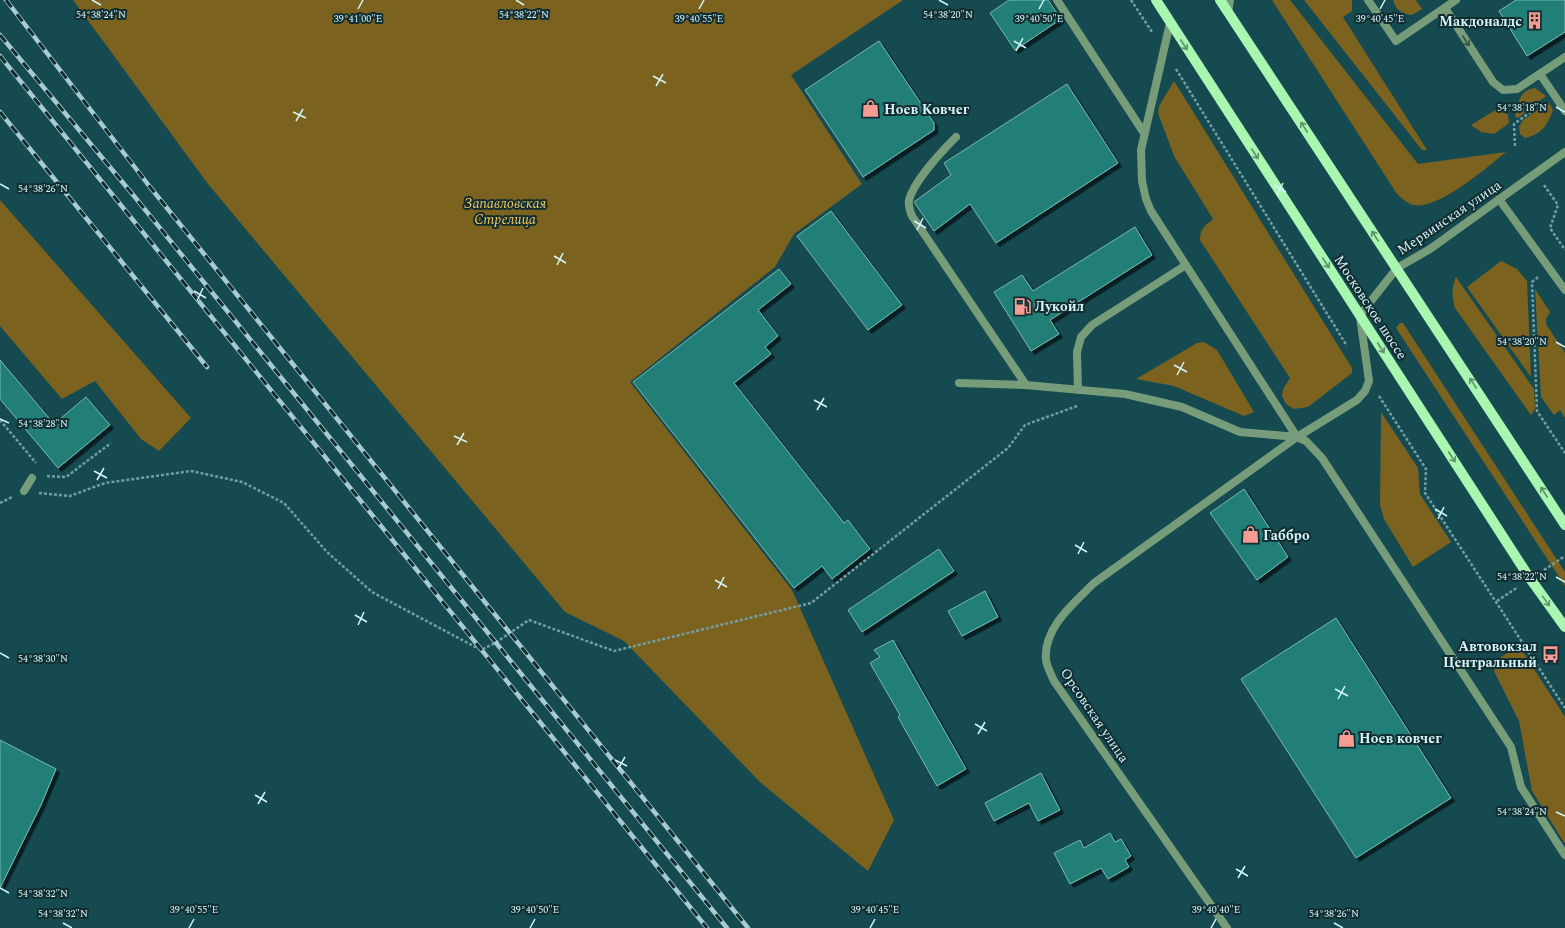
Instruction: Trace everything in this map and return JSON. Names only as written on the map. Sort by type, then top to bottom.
[{"type":"main road","name":"Московское шоссе","points":[[1156,0],[1529,577],[1565,627]]},
{"type":"main road","points":[[1220,0],[1565,525]]},
{"type":"street","points":[[1057,0],[1144,133]]},
{"type":"street","points":[[1228,13],[1230,0]]},
{"type":"street","points":[[1368,0],[1396,41],[1456,0]]},
{"type":"street","points":[[1444,8],[1492,82],[1502,90],[1517,89],[1564,61]]},
{"type":"street","points":[[1170,23],[1144,133],[1140,163],[1146,200],[1297,437]]},
{"type":"street","points":[[1540,74],[1565,111]]},
{"type":"street","points":[[956,137],[927,169],[909,200],[909,209],[912,216],[1026,385]]},
{"type":"street","name":"Мервинская улица","points":[[1360,315],[1397,268],[1430,249],[1565,152]]},
{"type":"street","points":[[1499,199],[1565,290]]},
{"type":"street","points":[[1078,390],[1077,352],[1081,337],[1092,325],[1186,265]]},
{"type":"street","name":"Орсовская улица","points":[[1228,928],[1054,681],[1046,662],[1046,646],[1052,630],[1068,608],[1094,583],[1297,437],[1357,400],[1365,391],[1369,381],[1360,315]]},
{"type":"street","points":[[959,383],[1026,385],[1125,394],[1173,404],[1249,434],[1297,437],[1306,442],[1322,458],[1511,747],[1521,786],[1565,855]]},
{"type":"street","points":[[24,491],[32,478]]},
{"type":"path","points":[[1131,0],[1163,49]]},
{"type":"path","points":[[1516,146],[1514,124],[1554,95]]},
{"type":"path","points":[[1536,173],[1558,205],[1550,228],[1565,250]]},
{"type":"path","points":[[1550,269],[1532,282],[1537,411],[1565,454]]},
{"type":"path","points":[[24,491],[70,496],[105,483],[191,471],[242,482],[284,504],[327,552],[372,592],[481,650],[495,643],[529,620],[614,650],[810,603],[1008,448],[1025,425],[1084,404]]},
{"type":"path","points":[[0,420],[36,464]]},
{"type":"path","points":[[44,473],[46,476],[66,477],[111,443]]},
{"type":"green space","name":"Запавловская Стрелица","points":[[73,0],[903,0],[791,75],[862,184],[794,234],[775,267],[630,382],[792,590],[894,820],[868,871],[760,782],[624,641],[565,612],[208,184]]},
{"type":"green space","points":[[1272,0],[1290,0],[1418,164],[1506,152],[1474,178],[1446,196],[1433,202],[1421,205],[1408,203],[1397,194]]},
{"type":"green space","points":[[1304,0],[1352,0],[1352,11],[1343,17],[1427,150],[1422,150]]},
{"type":"green space","points":[[1393,0],[1416,0],[1422,9],[1412,15],[1405,14],[1398,9]]},
{"type":"green space","points":[[1174,81],[1352,368],[1352,373],[1308,407],[1294,409],[1286,404],[1282,396],[1283,389],[1290,378],[1200,240],[1202,230],[1213,219],[1174,156],[1158,113],[1159,106]]},
{"type":"green space","points":[[1535,88],[1546,96],[1518,118],[1515,117],[1522,95],[1529,89]]},
{"type":"green space","points":[[1549,102],[1553,110],[1546,125],[1540,132],[1525,138],[1520,134],[1519,127],[1523,120]]},
{"type":"green space","points":[[1497,109],[1501,109],[1508,115],[1509,123],[1494,134],[1481,132],[1471,125]]},
{"type":"green space","points":[[0,200],[191,418],[159,451],[141,439],[95,381],[62,399],[0,326]]},
{"type":"green space","points":[[1501,261],[1517,269],[1527,281],[1531,377],[1467,287]]},
{"type":"green space","points":[[1456,277],[1534,389],[1535,409],[1531,415],[1455,308],[1452,292]]},
{"type":"green space","points":[[1535,289],[1550,312],[1546,319],[1546,324],[1565,353],[1565,418],[1560,410],[1554,415],[1541,397]]},
{"type":"green space","points":[[1400,323],[1403,323],[1565,572],[1565,586],[1396,328]]},
{"type":"green space","points":[[1204,342],[1217,350],[1254,412],[1244,416],[1174,386],[1136,379],[1197,343]]},
{"type":"green space","points":[[1381,412],[1418,468],[1420,494],[1451,542],[1413,567],[1384,519],[1380,505]]},
{"type":"green space","points":[[1510,651],[1523,652],[1565,717],[1565,844],[1532,791],[1519,721],[1494,671],[1497,660]]},
{"type":"building","points":[[1009,0],[1048,0],[1061,19],[1015,50],[990,13]]},
{"type":"building","name":"Макдоналдс","points":[[1516,0],[1565,0],[1565,32],[1527,56],[1499,11]]},
{"type":"building","name":"Ноев Ковчег","points":[[879,41],[934,123],[934,130],[863,177],[805,90]]},
{"type":"building","points":[[1067,84],[1118,163],[996,243],[970,204],[934,231],[914,202],[951,175],[944,163]]},
{"type":"building","points":[[831,211],[902,305],[868,330],[797,236]]},
{"type":"building","points":[[1135,227],[1152,255],[1050,320],[1059,334],[1031,351],[994,292],[1022,275],[1033,291]]},
{"type":"building","points":[[779,269],[791,284],[758,310],[778,336],[765,347],[771,354],[734,383],[844,523],[848,520],[870,549],[832,579],[822,566],[794,588],[633,382]]},
{"type":"building","points":[[0,360],[54,424],[86,397],[110,425],[58,468],[0,399]]},
{"type":"building","name":"Габбро","points":[[1244,489],[1288,557],[1257,580],[1210,513]]},
{"type":"building","points":[[939,549],[954,571],[862,632],[848,610]]},
{"type":"building","points":[[985,591],[998,617],[962,636],[948,611]]},
{"type":"building","name":"Ноев ковчег","points":[[1336,618],[1451,798],[1356,858],[1241,679]]},
{"type":"building","points":[[893,640],[966,769],[937,786],[898,717],[900,715],[870,663],[880,657],[874,650]]},
{"type":"building","points":[[0,740],[56,769],[41,805],[0,888]]},
{"type":"building","points":[[1041,773],[1060,810],[1038,821],[1029,803],[994,821],[985,803]]},
{"type":"building","points":[[1110,833],[1115,842],[1121,839],[1131,856],[1125,860],[1129,867],[1108,879],[1101,868],[1070,884],[1054,853],[1080,840],[1084,848]]},
{"type":"railway","points":[[6,0],[150,187],[748,928]]},
{"type":"railway","points":[[0,35],[134,196],[727,928]]},
{"type":"railway","points":[[0,56],[707,928]]},
{"type":"railway","points":[[0,112],[207,367]]},
{"type":"place","name":"Макдоналдс","points":[[1535,21]]},
{"type":"place","name":"Ноев Ковчег","points":[[871,109]]},
{"type":"place","name":"Лукойл","points":[[1022,306]]},
{"type":"place","name":"Габбро","points":[[1250,535]]},
{"type":"place","name":"Автовокзал Центральный","points":[[1550,654]]},
{"type":"place","name":"Ноев ковчег","points":[[1346,738]]}]
